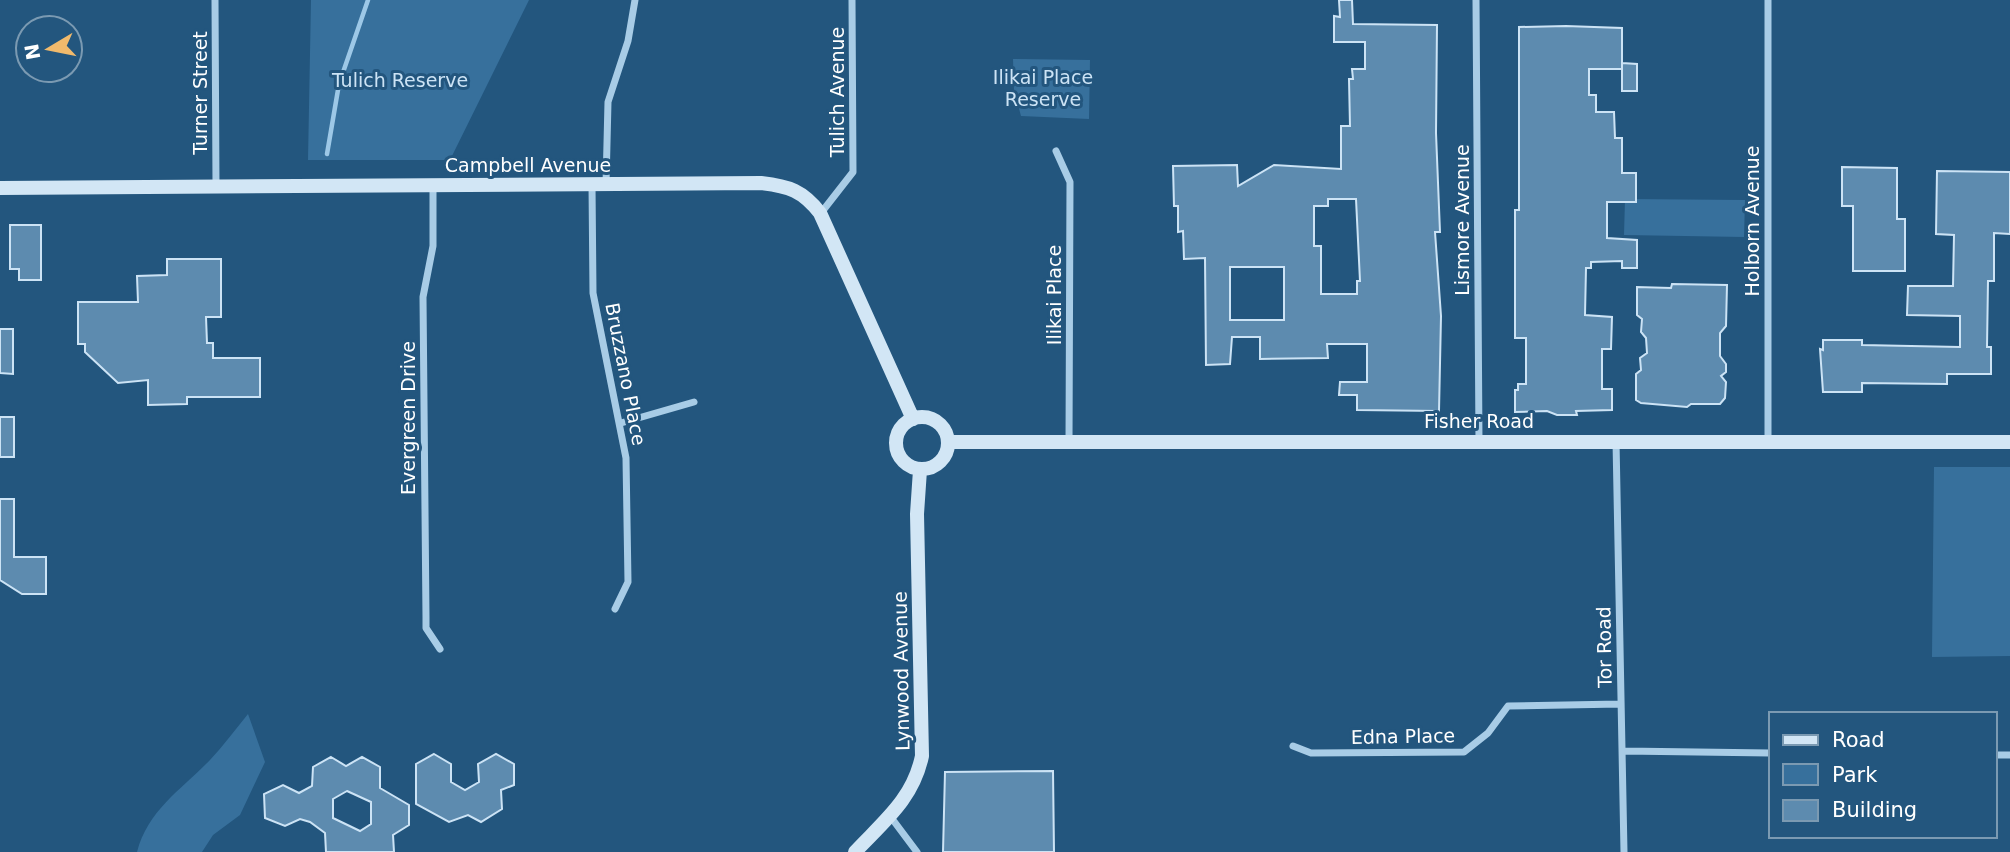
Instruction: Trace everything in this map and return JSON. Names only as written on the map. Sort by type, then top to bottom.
[{"type":"main road","name":"Campbell Avenue","points":[[0,188],[433,184],[776,185],[796,189],[820,213],[913,419]]},
{"type":"main road","points":[[913,419],[934,420],[944,429],[948,451],[937,465],[920,470],[904,462],[896,447],[900,430],[913,419]]},
{"type":"main road","name":"Fisher Road","points":[[948,442],[2010,442]]},
{"type":"main road","name":"Lynwood Avenue","points":[[855,852],[890,816],[918,779],[922,756],[917,514],[920,470]]},
{"type":"street","name":"Turner Street","points":[[215,0],[216,185]]},
{"type":"street","name":"Bruzzano Place","points":[[615,609],[628,582],[626,458],[593,293],[599,185],[608,102],[628,41],[635,0]]},
{"type":"street","name":"Tulich Avenue","points":[[820,213],[853,172],[852,0]]},
{"type":"street","name":"Lismore Avenue","points":[[1476,0],[1479,441]]},
{"type":"street","name":"Holborn Avenue","points":[[1768,0],[1768,443]]},
{"type":"street","name":"Ilikai Place","points":[[1056,151],[1070,182],[1069,441]]},
{"type":"street","name":"Evergreen Drive","points":[[433,184],[433,246],[423,297],[426,628],[440,649]]},
{"type":"street","points":[[621,423],[694,402]]},
{"type":"street","name":"Tor Road","points":[[1616,441],[1624,852]]},
{"type":"street","name":"Edna Place","points":[[1293,746],[1311,753],[1464,752],[1488,733],[1508,706],[1620,704]]},
{"type":"street","points":[[1624,751],[1769,752]]},
{"type":"street","points":[[890,816],[917,852]]},
{"type":"green space","name":"Tulich Reserve","points":[[311,0],[529,0],[450,160],[308,160]]},
{"type":"green space","name":"Ilikai Place Reserve","points":[[1013,59],[1090,60],[1089,119],[1021,116],[1014,90]]},
{"type":"green space","points":[[1625,199],[1745,200],[1744,237],[1624,235]]},
{"type":"green space","points":[[1934,467],[2010,467],[2010,656],[1932,657]]},
{"type":"green space","points":[[248,714],[265,762],[240,815],[213,835],[202,852],[137,852],[142,837],[157,812],[210,760]]},
{"type":"building","points":[[1339,0],[1352,0],[1353,24],[1437,25],[1436,133],[1440,232],[1435,232],[1441,316],[1439,411],[1357,410],[1357,395],[1339,395],[1340,382],[1367,382],[1367,344],[1327,344],[1328,358],[1260,359],[1260,337],[1232,337],[1230,364],[1206,365],[1205,258],[1184,259],[1183,231],[1178,232],[1178,206],[1174,206],[1173,166],[1237,165],[1238,186],[1274,165],[1341,169],[1341,126],[1350,126],[1349,79],[1353,79],[1352,69],[1365,69],[1365,42],[1334,42],[1334,16],[1340,17]],"holes":[[[1328,199],[1356,199],[1360,281],[1357,281],[1357,294],[1321,294],[1321,246],[1314,246],[1314,206],[1328,206]],[[1230,267],[1284,267],[1284,320],[1230,320]]]},
{"type":"building","points":[[1519,27],[1622,28],[1622,69],[1589,69],[1589,95],[1596,95],[1596,112],[1614,112],[1615,138],[1622,138],[1622,173],[1636,173],[1636,202],[1607,202],[1607,238],[1637,240],[1637,268],[1622,268],[1622,261],[1591,262],[1591,268],[1586,268],[1585,315],[1612,317],[1611,349],[1602,349],[1602,389],[1612,389],[1612,410],[1576,411],[1577,415],[1557,415],[1547,411],[1515,412],[1515,390],[1518,390],[1518,384],[1526,384],[1526,338],[1515,338],[1515,210],[1519,210]]},
{"type":"building","points":[[1622,63],[1637,64],[1637,91],[1622,91]]},
{"type":"building","points":[[1842,167],[1897,168],[1897,219],[1905,219],[1905,271],[1853,271],[1853,206],[1842,206]]},
{"type":"building","points":[[1937,171],[2010,172],[2010,234],[1994,233],[1994,281],[1988,281],[1987,347],[1991,347],[1991,374],[1947,374],[1947,384],[1862,383],[1862,392],[1823,392],[1820,349],[1823,350],[1823,340],[1862,340],[1862,345],[1960,347],[1960,316],[1907,315],[1908,286],[1953,286],[1954,235],[1936,234]]},
{"type":"building","points":[[10,225],[41,225],[41,280],[19,280],[19,269],[10,269]]},
{"type":"building","points":[[167,259],[221,259],[221,317],[206,317],[207,343],[213,343],[213,358],[260,358],[260,397],[187,397],[187,404],[148,405],[148,380],[118,383],[85,352],[85,344],[78,344],[78,302],[138,302],[137,276],[167,275]]},
{"type":"building","points":[[1672,284],[1727,285],[1726,326],[1720,333],[1720,356],[1726,364],[1726,372],[1721,376],[1726,382],[1725,398],[1720,404],[1691,404],[1687,407],[1641,403],[1636,400],[1636,374],[1641,370],[1640,358],[1647,353],[1646,338],[1641,332],[1642,319],[1637,315],[1637,287],[1671,288]]},
{"type":"building","points":[[0,329],[13,329],[13,374],[0,373]]},
{"type":"building","points":[[0,417],[14,417],[14,457],[0,457]]},
{"type":"building","points":[[0,499],[14,499],[14,557],[46,557],[46,594],[22,594],[0,580]]},
{"type":"building","points":[[434,754],[451,764],[451,782],[465,790],[479,782],[478,764],[496,754],[514,764],[514,785],[501,790],[502,809],[481,822],[468,815],[449,822],[416,804],[416,764]]},
{"type":"building","points":[[331,757],[346,766],[362,757],[380,767],[380,788],[409,805],[409,825],[393,835],[394,852],[326,852],[325,833],[310,822],[300,819],[285,826],[265,818],[264,794],[283,785],[299,793],[312,786],[313,767]],"holes":[[[347,791],[371,802],[371,824],[360,831],[333,818],[333,799]]]},
{"type":"building","points":[[1053,771],[1054,852],[943,852],[945,772]]},
{"type":"waterway","points":[[327,154],[339,84],[368,0]]}]
